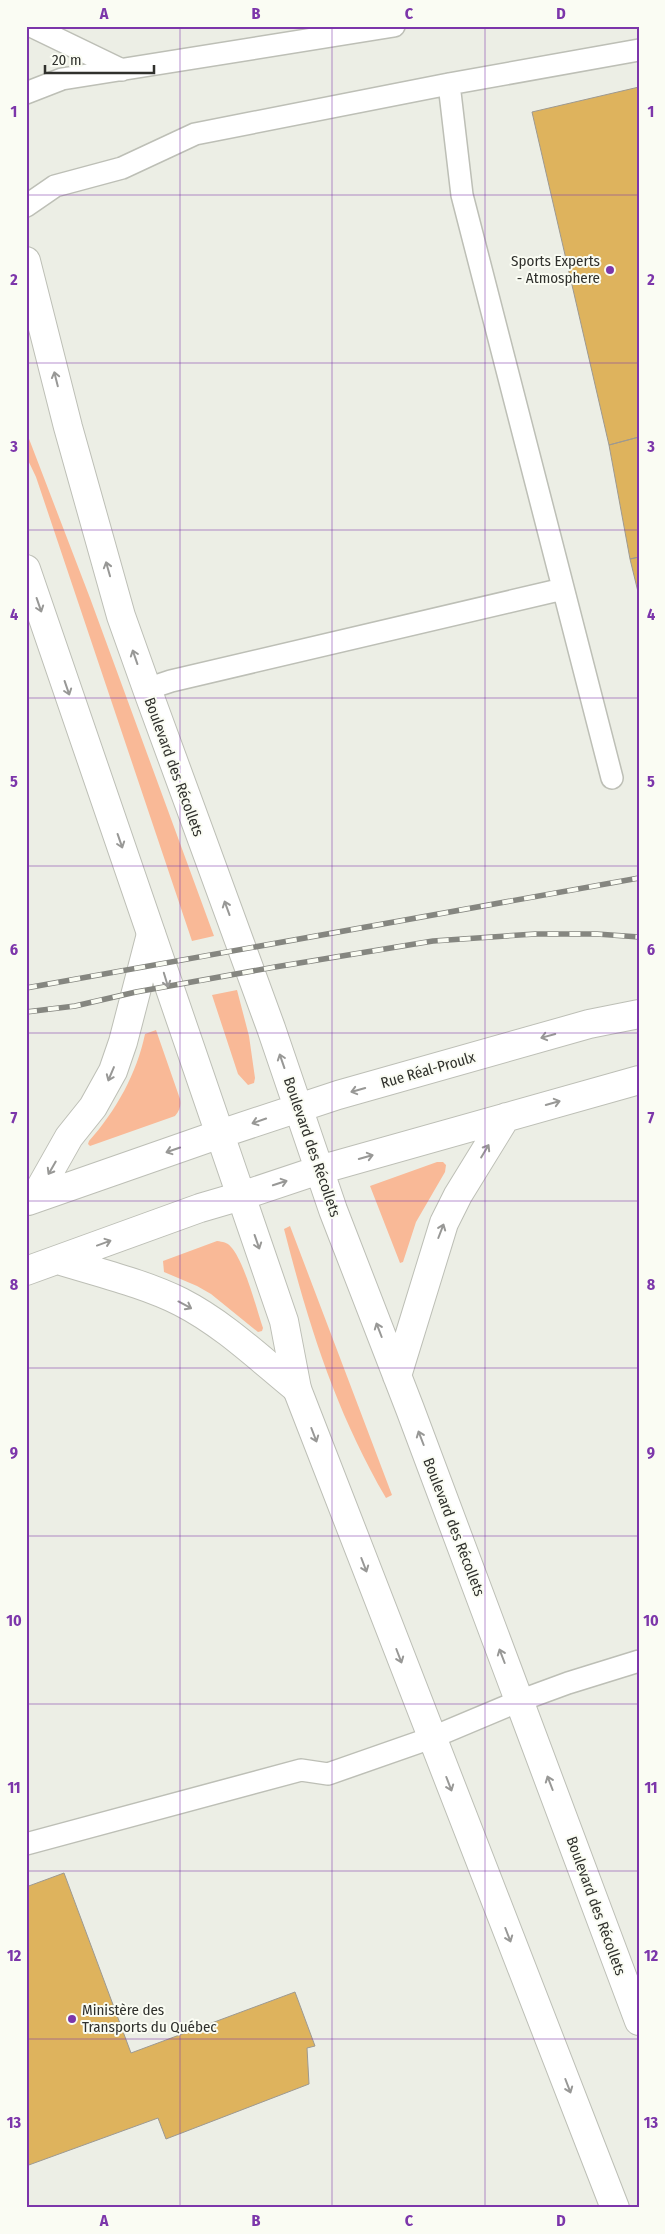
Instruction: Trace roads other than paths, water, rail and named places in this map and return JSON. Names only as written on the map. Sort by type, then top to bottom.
[{"type":"main road","name":"Boulevard des Récollets","points":[[26,261],[71,436],[119,608],[146,689],[298,1107],[319,1170],[639,2021]]},
{"type":"main road","points":[[26,569],[284,1321],[297,1389],[614,2208]]},
{"type":"main road","points":[[30,1200],[69,1137],[93,1107],[113,1071],[123,1042],[151,934]]},
{"type":"main road","name":"Rue Réal-Proulx","points":[[30,1200],[298,1107],[571,1029],[639,1014]]},
{"type":"main road","points":[[26,1271],[319,1170],[639,1080]]},
{"type":"main road","points":[[397,1376],[444,1223],[458,1195],[506,1117]]},
{"type":"main road","points":[[58,1260],[180,1301],[224,1330],[297,1389]]},
{"type":"lane","points":[[31,26],[122,70]]},
{"type":"lane","points":[[26,93],[62,79],[394,26]]},
{"type":"lane","points":[[26,206],[55,186],[122,168],[195,134],[449,84],[639,50]]},
{"type":"lane","points":[[449,84],[462,196],[612,778]]},
{"type":"lane","points":[[146,689],[171,681],[563,588]]},
{"type":"lane","points":[[26,1844],[301,1770],[328,1774],[431,1738],[519,1701],[639,1661]]},
{"type":"railway","points":[[26,988],[639,878]]},
{"type":"railway","points":[[26,1012],[75,1006],[136,992],[433,941],[535,934],[597,934],[639,937]]},
{"type":"place","name":"Sports Experts - Atmosphere","points":[[610,270]]},
{"type":"place","name":"Ministère des Transports du Québec","points":[[72,2019]]}]
